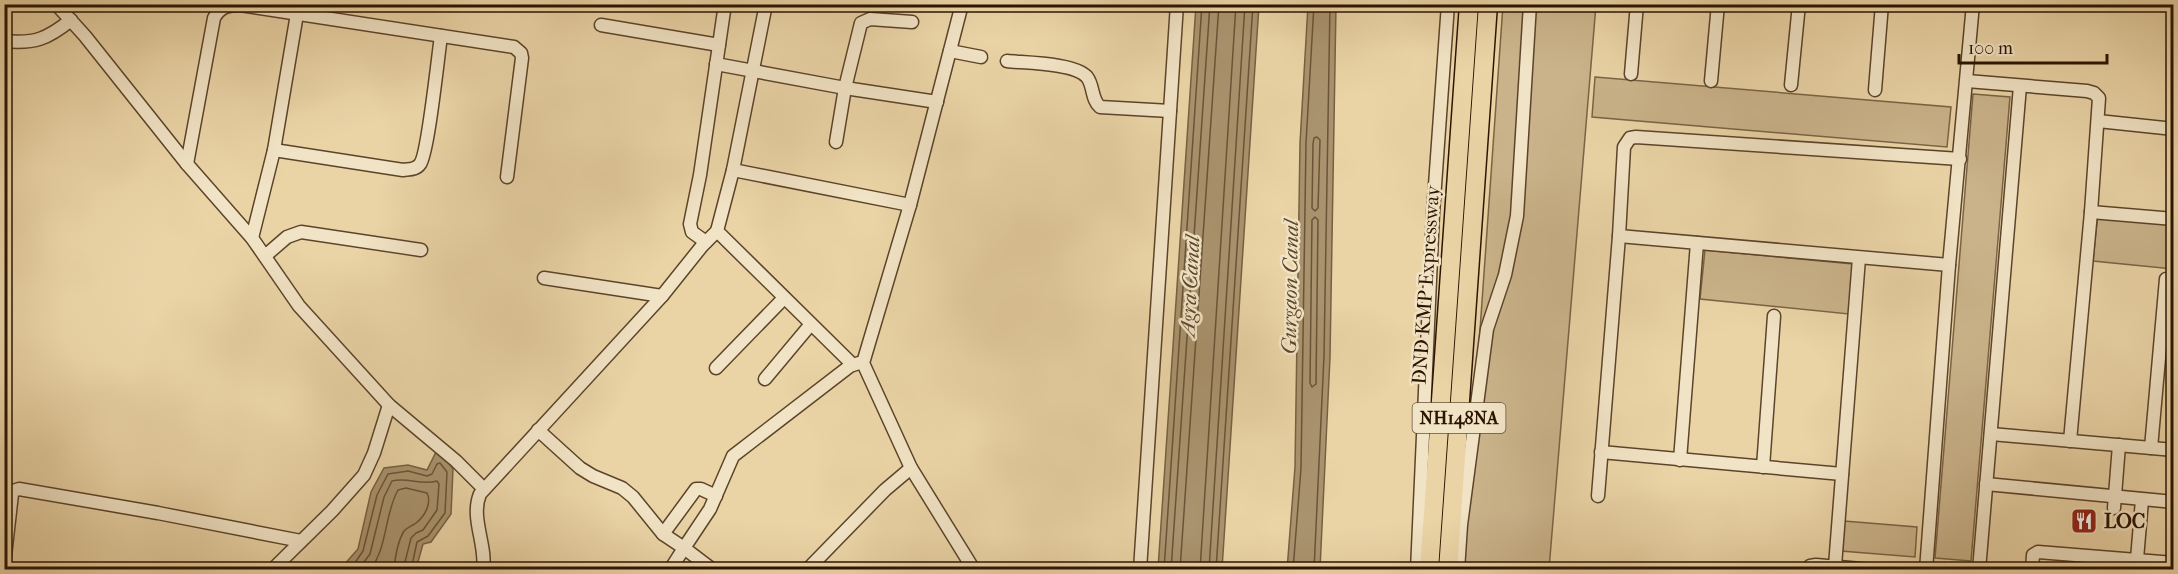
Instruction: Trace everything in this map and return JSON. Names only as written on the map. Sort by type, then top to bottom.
[{"type":"highway","name":"DND KMP Expressway","points":[[1448,570],[1469,4]]},
{"type":"highway","name":"DND KMP Expressway","points":[[1429,570],[1488,4]]},
{"type":"street","points":[[56,4],[85,36],[187,164],[252,238],[299,306],[389,405],[456,461],[484,489]]},
{"type":"street","points":[[706,242],[692,232],[690,227],[700,175],[725,4]]},
{"type":"street","points":[[483,570],[484,558],[477,506],[484,489],[662,296],[717,231],[734,170],[766,4]]},
{"type":"street","points":[[670,570],[704,521],[733,456],[858,364],[910,205],[962,4]]},
{"type":"street","points":[[1140,570],[1177,4]]},
{"type":"street","points":[[1417,570],[1433,213],[1448,4]]},
{"type":"street","points":[[1458,570],[1461,525],[1487,329],[1505,275],[1517,216],[1530,4]]},
{"type":"street","points":[[1631,74],[1637,4]]},
{"type":"street","points":[[1711,81],[1718,4]]},
{"type":"street","points":[[1791,85],[1799,4]]},
{"type":"street","points":[[1875,90],[1882,4]]},
{"type":"street","points":[[1926,570],[1949,265],[1973,4]]},
{"type":"street","points":[[187,164],[214,18],[225,6],[240,5],[297,14],[313,10],[441,36],[509,45],[521,53],[522,58],[507,177]]},
{"type":"street","points":[[252,238],[274,150],[297,14]]},
{"type":"street","points":[[836,142],[845,88],[861,23],[870,19],[912,22]]},
{"type":"street","points":[[4,41],[33,42],[44,39],[70,20]]},
{"type":"street","points":[[601,25],[719,45]]},
{"type":"street","points":[[274,150],[403,170],[413,169],[419,165],[425,147],[441,36]]},
{"type":"street","points":[[950,51],[981,57]]},
{"type":"street","points":[[1007,61],[1078,70],[1090,81],[1096,103],[1100,107],[1170,111]]},
{"type":"street","points":[[716,64],[937,102]]},
{"type":"street","points":[[1967,81],[2086,91],[2094,93],[2098,98],[2091,212],[2070,441]]},
{"type":"street","points":[[1979,570],[2020,86]]},
{"type":"street","points":[[2098,122],[2174,129]]},
{"type":"street","points":[[1598,496],[1624,147],[1630,138],[1960,159]]},
{"type":"street","points":[[734,170],[910,205]]},
{"type":"street","points":[[2091,212],[2174,219]]},
{"type":"street","points":[[717,231],[811,324],[858,364],[911,468],[974,570]]},
{"type":"street","points":[[264,256],[287,237],[301,232],[421,250]]},
{"type":"street","points":[[1619,236],[1949,265]]},
{"type":"street","points":[[1680,459],[1697,243]]},
{"type":"street","points":[[1835,566],[1859,258]]},
{"type":"street","points":[[544,278],[662,296]]},
{"type":"street","points":[[2151,448],[2166,279]]},
{"type":"street","points":[[716,368],[784,298]]},
{"type":"street","points":[[1763,467],[1774,316]]},
{"type":"street","points":[[765,379],[811,324]]},
{"type":"street","points":[[272,570],[332,511],[363,475],[374,453],[389,405]]},
{"type":"street","points":[[538,430],[580,468],[592,476],[622,488],[633,497],[663,534],[713,570]]},
{"type":"street","points":[[1991,434],[2174,450]]},
{"type":"street","points":[[2115,502],[2119,445]]},
{"type":"street","points":[[1601,452],[1842,474]]},
{"type":"street","points":[[813,568],[892,483],[911,468]]},
{"type":"street","points":[[1986,484],[2115,502],[2142,500],[2174,502]]},
{"type":"street","points":[[4,565],[12,494],[13,491],[19,489],[301,541]]},
{"type":"street","points":[[663,534],[696,489],[716,496]]},
{"type":"street","points":[[2137,559],[2142,500]]},
{"type":"street","points":[[2032,570],[2033,555],[2038,552],[2174,563]]},
{"type":"street","points":[[1807,570],[1810,566],[1816,565],[1873,570]]},
{"type":"shaded area","points":[[1503,5],[1596,5],[1549,569],[1463,570]]},
{"type":"shaded area","points":[[1595,77],[1951,107],[1947,147],[1592,117]]},
{"type":"shaded area","points":[[1973,94],[2010,97],[1971,561],[1935,558]]},
{"type":"shaded area","points":[[2098,212],[2173,219],[2173,269],[2093,261]]},
{"type":"shaded area","points":[[1705,250],[1853,264],[1849,314],[1700,299]]},
{"type":"shaded area","points":[[1844,521],[1917,527],[1915,557],[1841,551]]},
{"type":"water","name":"Agra Canal","points":[[1196,5],[1259,5],[1222,569],[1158,569]]},
{"type":"water","points":[[1308,5],[1336,5],[1330,357],[1320,569],[1287,570],[1295,467],[1300,143]]},
{"type":"water","points":[[438,448],[453,469],[451,514],[431,542],[423,544],[416,569],[344,570],[343,566],[358,549],[371,492],[384,468],[408,465],[427,470]]},
{"type":"place","name":"LOC","points":[[2084,521]]},
{"type":"water label","name":"Gurgaon Canal","points":[[1290,287]]}]
